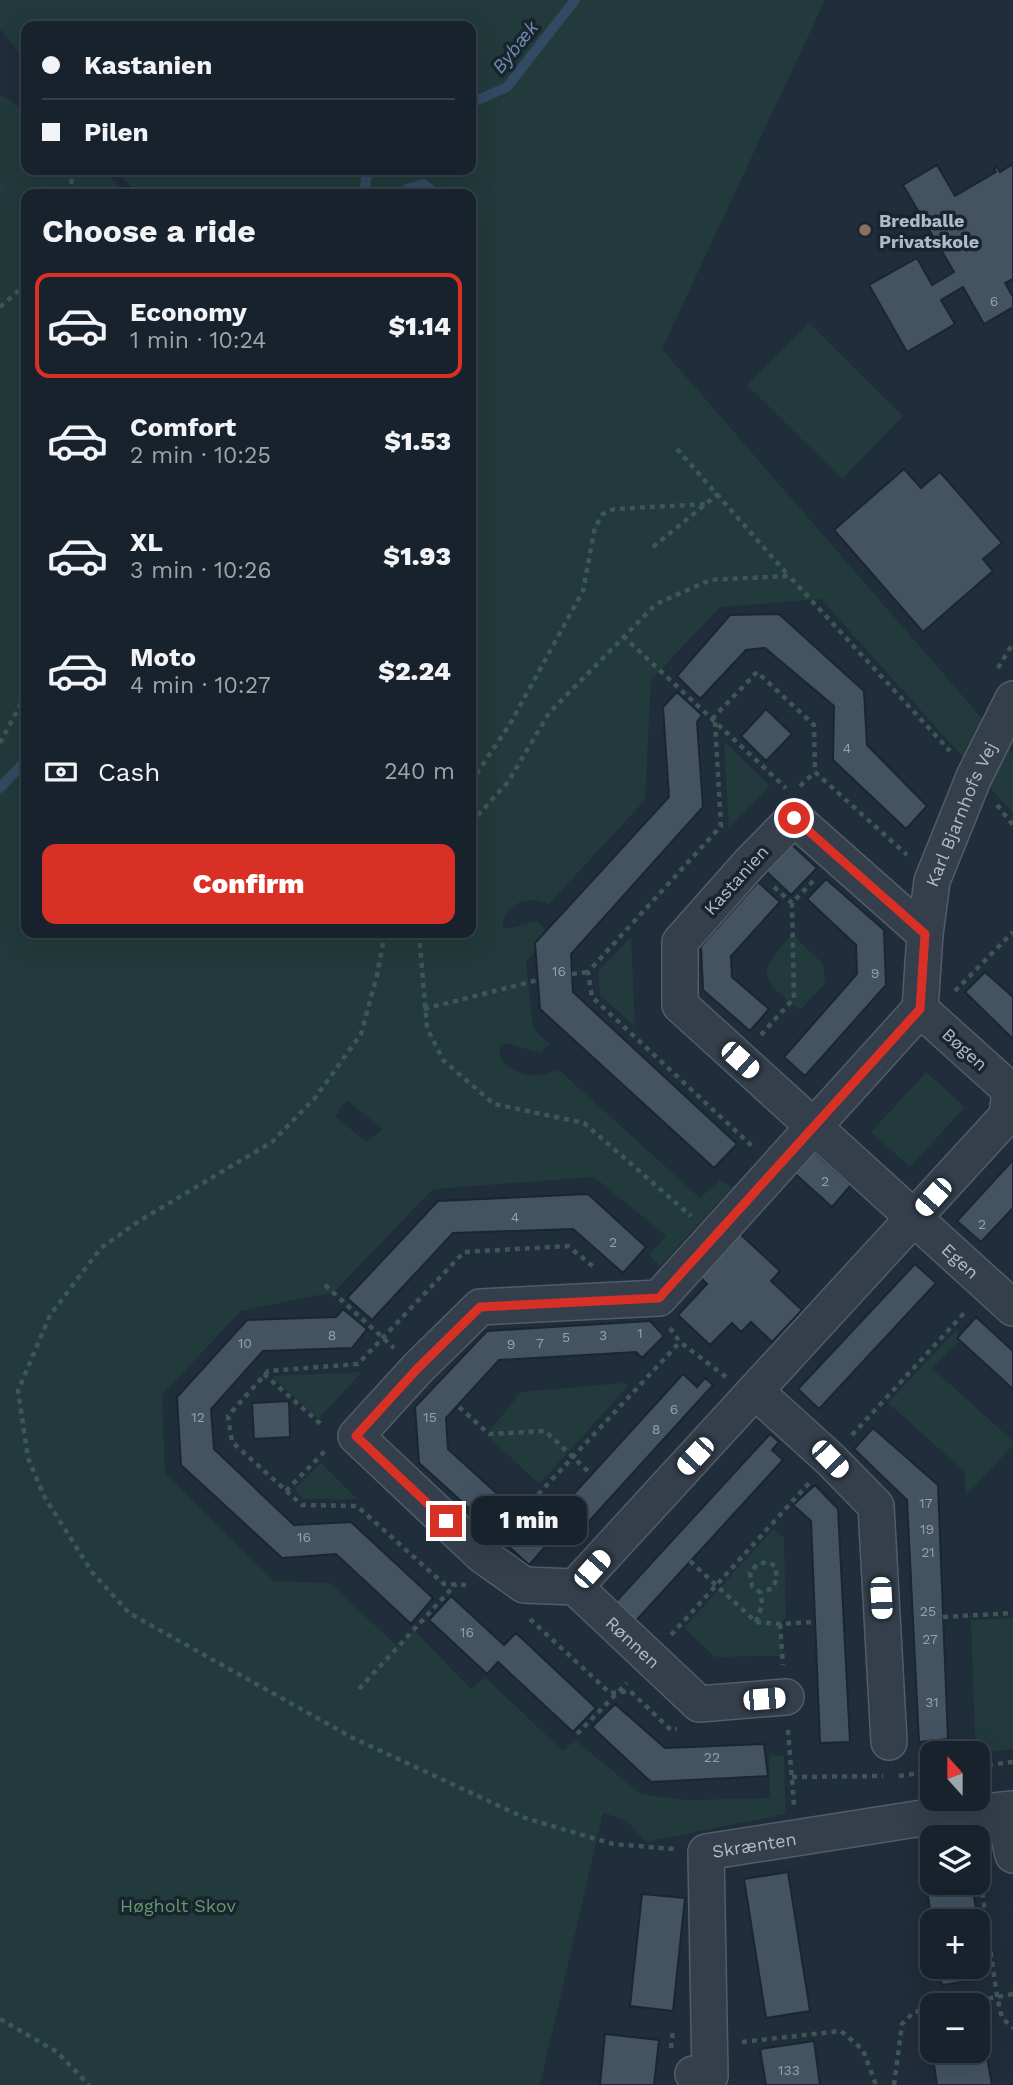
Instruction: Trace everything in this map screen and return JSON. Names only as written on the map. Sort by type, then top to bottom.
[{"type":"street","name":"Karl Bjarnhofs Vej","points":[[925,934],[932,881],[974,777],[1013,699]]},
{"type":"street","name":"Kastanien","points":[[813,1127],[680,1004],[680,942],[794,818],[925,934]]},
{"type":"street","points":[[914,1218],[575,1587],[524,1585],[475,1570],[356,1436],[417,1369],[480,1307],[646,1298],[716,1237],[920,1009],[925,934]]},
{"type":"street","name":"Bøgen","points":[[914,1218],[1007,1116],[1012,1090],[920,1009]]},
{"type":"street","name":"Egen","points":[[813,1127],[1001,1297]]},
{"type":"street","points":[[753,1394],[830,1459],[876,1506],[890,1742]]},
{"type":"street","name":"Rønnen","points":[[575,1587],[699,1704],[786,1697]]},
{"type":"street","name":"Skrænten","points":[[701,2060],[706,1852],[916,1819],[1008,1810],[1013,1855]]},
{"type":"path","points":[[0,307],[21,288]]},
{"type":"path","points":[[677,449],[789,576],[974,777]]},
{"type":"path","points":[[653,547],[718,494]]},
{"type":"path","points":[[476,775],[510,724],[583,591],[596,527],[603,514],[614,509],[707,503]]},
{"type":"path","points":[[476,817],[508,782],[549,713],[656,604],[710,580],[789,576]]},
{"type":"path","points":[[623,636],[792,793],[815,772]]},
{"type":"path","points":[[0,743],[21,703]]},
{"type":"path","points":[[740,1060],[794,998],[792,903],[837,857]]},
{"type":"path","points":[[920,1009],[958,990],[1013,932]]},
{"type":"path","points":[[384,938],[361,1034],[316,1098],[272,1142],[139,1221],[101,1248],[50,1315],[18,1391],[28,1458],[44,1496],[92,1572],[129,1613],[353,1738],[525,1818],[613,1844],[706,1852]]},
{"type":"path","points":[[419,938],[427,1028],[443,1060],[494,1104],[584,1124],[716,1237]]},
{"type":"path","points":[[572,974],[588,972]]},
{"type":"path","points":[[424,1009],[538,980]]},
{"type":"path","points":[[475,1570],[456,1584],[444,1584],[357,1506],[302,1505],[232,1442],[228,1416],[268,1370],[358,1364],[464,1252],[568,1246],[646,1298],[680,1342],[753,1394]]},
{"type":"path","points":[[325,1285],[417,1369]]},
{"type":"path","points":[[576,1734],[650,1658],[830,1459],[1001,1297]]},
{"type":"path","points":[[359,1689],[456,1584],[475,1570],[573,1457],[680,1342]]},
{"type":"path","points":[[264,1374],[327,1429]]},
{"type":"path","points":[[459,1407],[489,1434],[545,1431],[591,1474]]},
{"type":"path","points":[[286,1491],[337,1438]]},
{"type":"path","points":[[690,1562],[756,1622],[815,1622]]},
{"type":"path","points":[[756,1622],[762,1605],[761,1593],[752,1586],[750,1573],[757,1564],[768,1562],[775,1566],[777,1578],[773,1588],[761,1593]]},
{"type":"path","points":[[943,1617],[1013,1613]]},
{"type":"path","points":[[518,1616],[529,1619],[610,1693],[619,1691]]},
{"type":"path","points":[[990,1765],[1013,1762]]},
{"type":"path","points":[[898,1776],[920,1773]]},
{"type":"path","points":[[792,1777],[886,1776]]},
{"type":"path","points":[[983,1895],[1002,2018],[1013,2028]]},
{"type":"path","points":[[990,1998],[1013,1994]]},
{"type":"path","points":[[894,2085],[902,2024],[914,2012],[920,2011]]},
{"type":"path","points":[[0,2019],[57,2052],[89,2085]]},
{"type":"path","points":[[701,2060],[841,2031],[863,2050],[876,2085]]},
{"type":"green space","name":"Høgholt Skov","points":[[0,0],[825,0],[662,349],[1013,754],[1013,813],[821,599],[720,607],[651,680],[645,800],[548,905],[541,901],[525,901],[518,903],[507,913],[503,928],[537,921],[551,936],[526,961],[533,1028],[550,1045],[540,1053],[507,1043],[500,1047],[500,1054],[507,1065],[520,1073],[542,1075],[558,1069],[700,1198],[720,1180],[732,1188],[660,1266],[649,1255],[666,1236],[594,1177],[433,1189],[334,1292],[241,1311],[162,1395],[165,1473],[274,1581],[330,1583],[398,1647],[414,1630],[471,1689],[485,1677],[563,1751],[575,1740],[641,1794],[687,1800],[770,1798],[769,1755],[784,1756],[786,1814],[646,1842],[626,1820],[603,1813],[540,2085],[0,2085],[0,94],[21,108],[21,175],[108,175],[122,189],[21,189],[21,938],[476,938],[476,189],[133,189],[120,175],[476,175],[476,21],[21,21],[21,54],[0,29]],"holes":[[[347,1100],[382,1130],[366,1142],[335,1116]]]},
{"type":"green space","points":[[809,323],[903,416],[842,479],[747,385]]},
{"type":"green space","points":[[724,741],[770,786],[729,828]]},
{"type":"green space","points":[[792,934],[823,964],[825,984],[800,1010],[776,990],[767,975],[772,958]]},
{"type":"green space","points":[[631,937],[635,1027],[600,995],[598,971]]},
{"type":"green space","points":[[926,1072],[965,1107],[910,1167],[871,1132]]},
{"type":"green space","points":[[956,1330],[964,1337],[932,1368],[1013,1441],[1013,1445],[966,1496],[964,1471],[888,1403]]},
{"type":"green space","points":[[362,1372],[318,1419],[272,1376]]},
{"type":"green space","points":[[621,1383],[629,1385],[539,1484],[490,1438],[491,1429],[521,1392]]},
{"type":"green space","points":[[321,1463],[357,1499],[303,1499],[295,1489]]},
{"type":"green space","points":[[773,1529],[784,1538],[786,1618],[780,1624],[783,1656],[715,1657],[684,1628]]},
{"type":"green space","points":[[1013,1618],[1013,1749],[990,1752],[990,1741],[967,1741],[975,1740],[971,1620]]},
{"type":"building","points":[[1013,164],[1013,279],[1005,283],[1013,297],[1013,307],[984,324],[963,287],[941,300],[955,324],[907,352],[869,285],[917,258],[932,285],[954,272],[903,185],[937,165],[955,196],[996,172],[994,169],[997,167],[1000,172]]},
{"type":"building","points":[[904,469],[921,488],[940,472],[1002,543],[983,559],[993,571],[923,632],[834,530]]},
{"type":"building","points":[[779,614],[864,691],[867,745],[927,806],[906,829],[833,760],[834,706],[765,648],[746,650],[700,699],[677,676],[730,615]]},
{"type":"building","points":[[677,692],[702,715],[697,722],[703,807],[571,954],[573,992],[737,1144],[714,1168],[540,1009],[535,943],[669,797],[663,707]]},
{"type":"building","points":[[766,709],[792,734],[766,761],[741,736]]},
{"type":"building","points":[[791,844],[817,868],[791,895],[766,871]]},
{"type":"building","points":[[826,879],[884,930],[886,985],[805,1076],[784,1057],[857,974],[856,945],[807,899]]},
{"type":"building","points":[[758,882],[780,902],[731,956],[732,977],[769,1009],[750,1031],[703,990],[701,946]]},
{"type":"building","points":[[985,972],[1013,997],[1013,1039],[965,992]]},
{"type":"building","points":[[812,1150],[851,1185],[832,1207],[792,1171]]},
{"type":"building","points":[[1013,1160],[1013,1208],[981,1242],[957,1221]]},
{"type":"building","points":[[588,1194],[646,1247],[623,1273],[573,1229],[453,1233],[372,1320],[347,1298],[438,1201]]},
{"type":"building","points":[[737,1231],[780,1271],[771,1281],[802,1310],[772,1342],[751,1322],[741,1332],[732,1323],[710,1345],[678,1315],[707,1284],[697,1274]]},
{"type":"building","points":[[915,1264],[936,1283],[819,1409],[798,1389]]},
{"type":"building","points":[[343,1309],[367,1329],[352,1348],[263,1351],[211,1409],[214,1449],[294,1525],[351,1522],[433,1598],[411,1624],[336,1554],[282,1558],[181,1465],[177,1397],[247,1320],[336,1317]]},
{"type":"building","points":[[976,1317],[1013,1351],[1013,1389],[957,1338]]},
{"type":"building","points":[[650,1321],[664,1336],[642,1358],[636,1352],[499,1360],[446,1418],[448,1449],[513,1508],[492,1529],[419,1463],[415,1407],[487,1331]]},
{"type":"building","points":[[683,1374],[697,1387],[705,1378],[713,1385],[571,1541],[549,1521]]},
{"type":"building","points":[[289,1401],[290,1437],[254,1439],[252,1403]]},
{"type":"building","points":[[873,1428],[938,1485],[948,1739],[919,1742],[907,1500],[854,1449]]},
{"type":"building","points":[[770,1434],[779,1442],[772,1450],[783,1460],[632,1625],[612,1606]]},
{"type":"building","points":[[815,1485],[838,1509],[850,1742],[820,1743],[811,1521],[793,1505]]},
{"type":"building","points":[[528,1513],[554,1537],[529,1565],[502,1540]]},
{"type":"building","points":[[451,1596],[504,1645],[516,1633],[596,1708],[573,1732],[498,1662],[487,1674],[429,1620]]},
{"type":"building","points":[[615,1704],[665,1748],[764,1744],[768,1776],[651,1782],[592,1727]]},
{"type":"building","points":[[788,1872],[810,2011],[766,2018],[744,1879]]},
{"type":"building","points":[[642,1894],[685,1898],[673,2011],[630,2006]]},
{"type":"building","points":[[928,1895],[974,1895],[976,1909],[930,1909]]},
{"type":"building","points":[[941,1979],[980,1979],[942,1985]]},
{"type":"building","points":[[605,2034],[659,2040],[654,2085],[600,2085]]},
{"type":"building","points":[[814,2041],[820,2085],[766,2085],[760,2049]]},
{"type":"building","points":[[934,2063],[988,2063],[992,2085],[937,2085]]},
{"type":"waterway","name":"Bybæk","points":[[476,101],[507,87],[575,0]]},
{"type":"waterway","name":"Bybæk","points":[[365,189],[366,175]]},
{"type":"waterway","name":"Bybæk","points":[[407,189],[423,184],[430,189]]},
{"type":"waterway","name":"Bybæk","points":[[0,788],[21,765]]},
{"type":"place","name":"Bredballe Privatskole","points":[[865,230]]},
{"type":"route","points":[[446,1521],[356,1436],[417,1369],[480,1307],[659,1298],[920,1009],[925,934],[794,818]]}]
